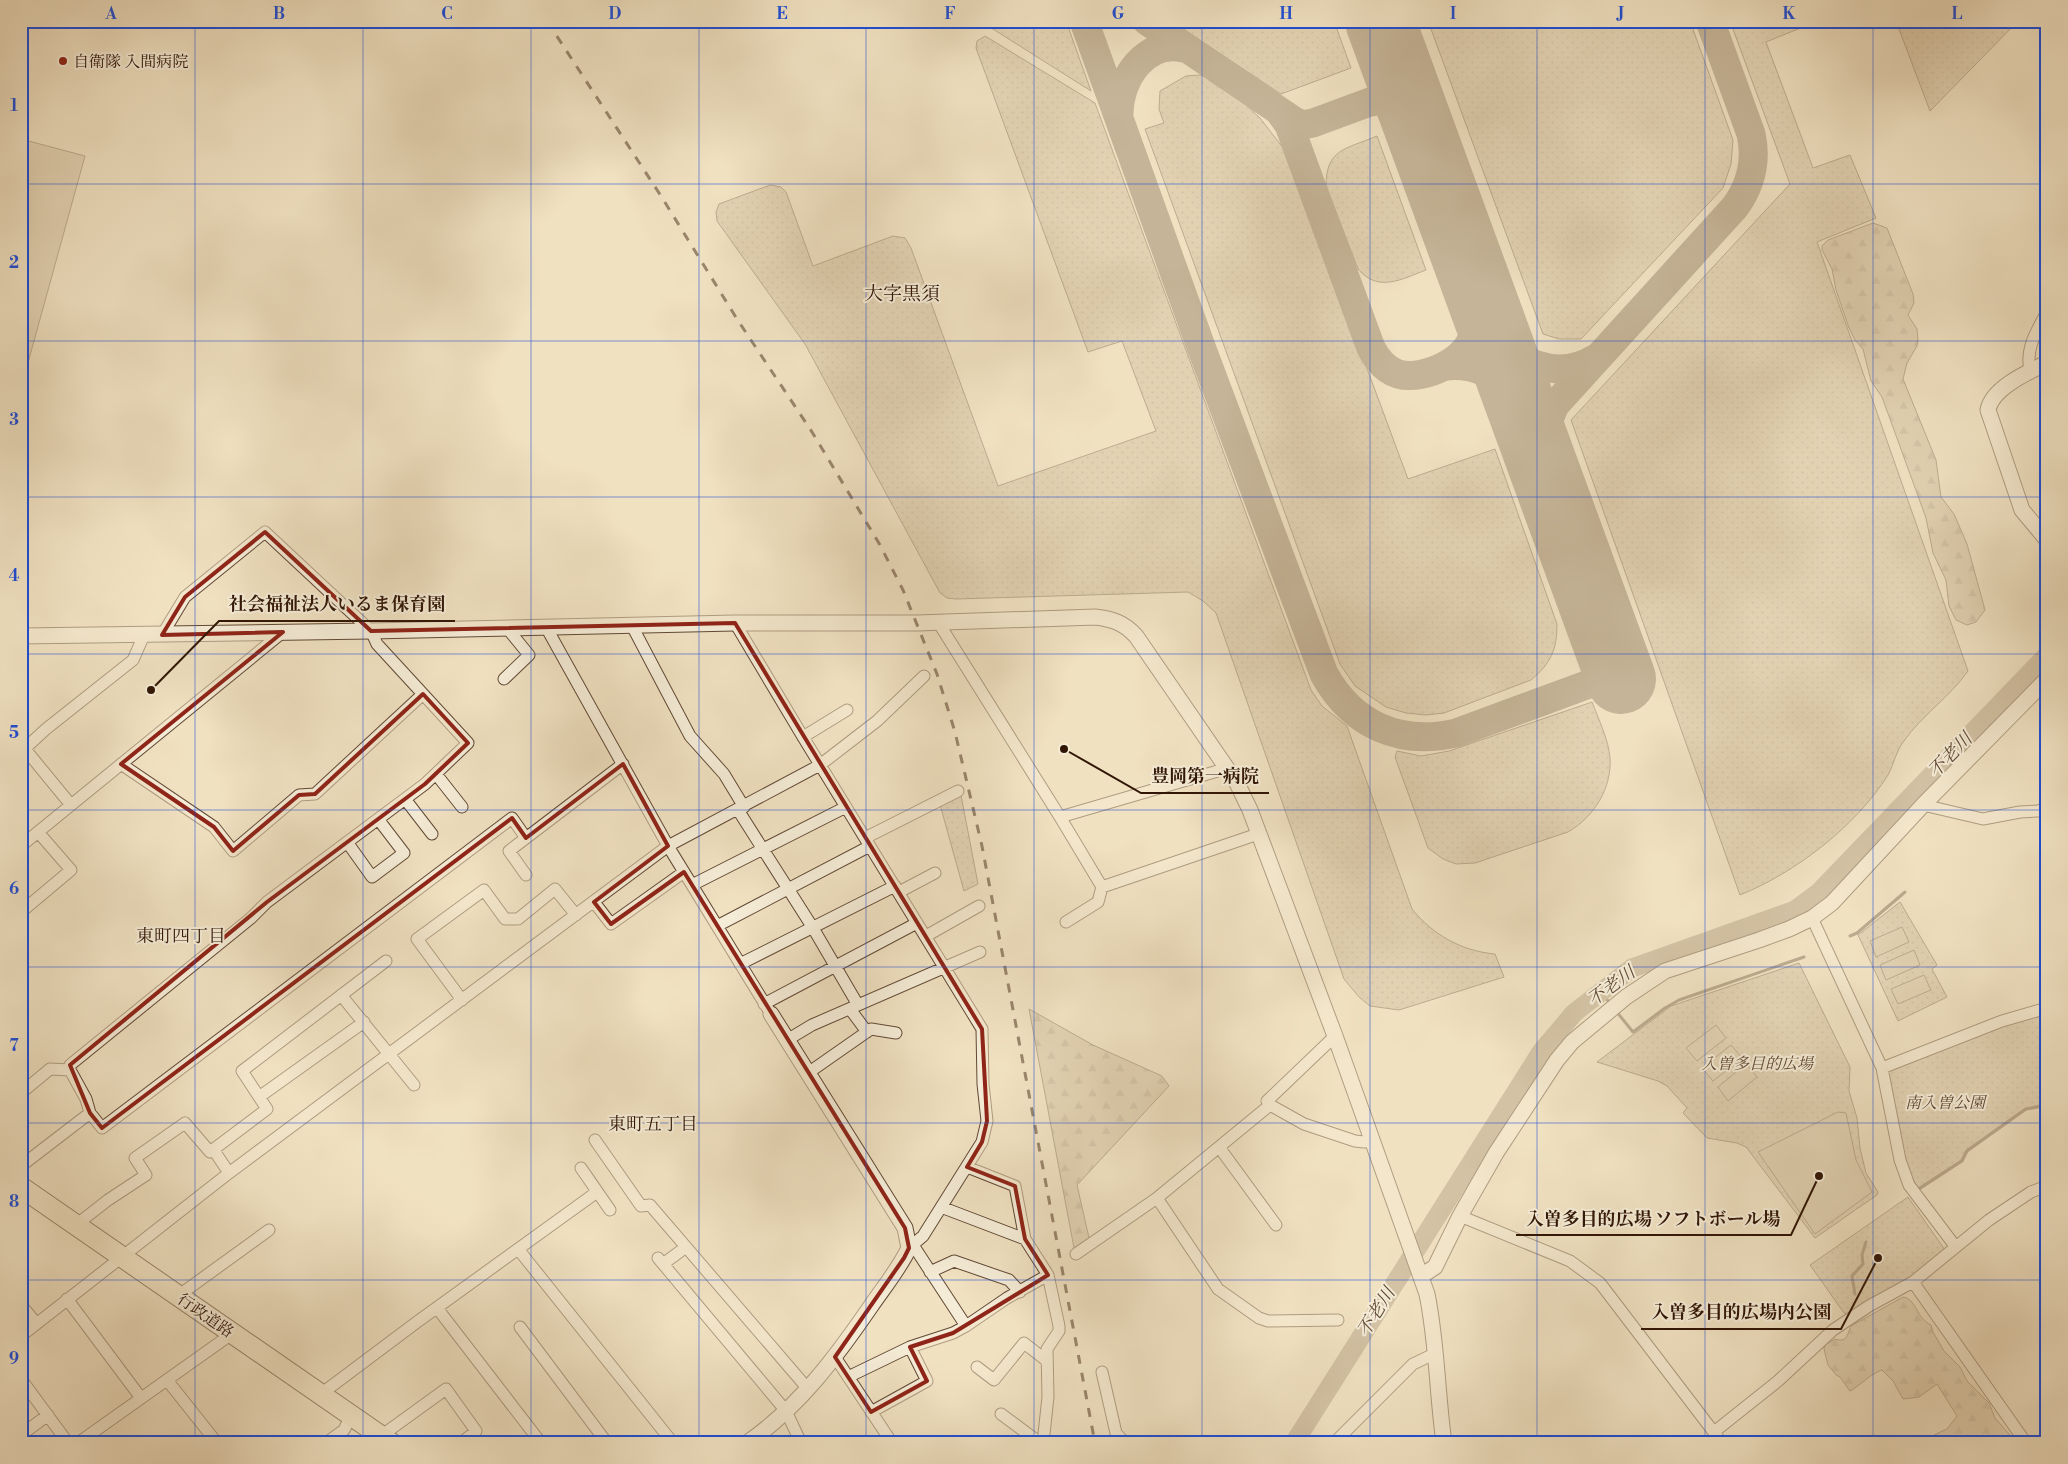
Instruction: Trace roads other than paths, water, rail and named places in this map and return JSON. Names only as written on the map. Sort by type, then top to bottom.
[{"type":"highway","name":"行政道路","points":[[21,1186],[386,1439]]},
{"type":"street","points":[[2030,370],[2028,355],[2030,348],[2047,312]]},
{"type":"street","points":[[2047,363],[2030,370],[1997,392],[1989,403],[1988,410],[2022,510],[2047,540]]},
{"type":"street","points":[[162,635],[185,597],[265,532],[371,631],[376,644],[468,743],[436,774],[405,800],[267,902],[251,918],[70,1065],[70,1070],[86,1099],[90,1113],[102,1128],[512,818],[526,838]]},
{"type":"street","points":[[21,636],[371,631],[735,622],[938,622],[1095,618],[1116,620],[1126,626],[1136,636],[1228,768],[1246,800],[1335,1036],[1419,1272],[1430,1311],[1444,1443]]},
{"type":"street","points":[[735,622],[803,737],[982,1029],[983,1084],[987,1122],[982,1142],[923,1236],[911,1247],[835,1357],[808,1389],[786,1411],[747,1443]]},
{"type":"street","points":[[938,622],[1060,817],[1102,888],[1098,902],[1066,922]]},
{"type":"street","points":[[631,624],[690,736],[724,774],[763,849],[836,966],[867,1032]]},
{"type":"street","points":[[546,626],[668,846],[905,1228],[911,1247],[966,1326]]},
{"type":"street","points":[[504,679],[529,655],[507,628]]},
{"type":"street","points":[[21,846],[283,632]]},
{"type":"street","points":[[71,805],[23,751],[46,729],[133,660],[144,635]]},
{"type":"street","points":[[21,1336],[229,1174],[668,846],[741,809],[820,765],[877,721],[924,676]]},
{"type":"street","points":[[1419,1272],[1435,1266],[1460,1216],[1501,1146],[1557,1060],[1572,1042],[1598,1018],[1665,971],[1789,929],[1812,918],[1832,903],[1923,805],[2047,679]]},
{"type":"street","points":[[121,764],[214,827],[233,851],[299,796],[315,794],[423,694]]},
{"type":"street","points":[[803,737],[847,710]]},
{"type":"street","points":[[526,875],[509,852],[623,764]]},
{"type":"street","points":[[1060,817],[1228,768]]},
{"type":"street","points":[[436,774],[462,807]]},
{"type":"street","points":[[717,926],[789,889],[958,791]]},
{"type":"street","points":[[405,800],[432,834]]},
{"type":"street","points":[[1923,805],[1983,819],[2047,808]]},
{"type":"street","points":[[692,885],[846,807]]},
{"type":"street","points":[[346,842],[372,876],[404,852],[378,819]]},
{"type":"street","points":[[22,911],[71,870],[38,832]]},
{"type":"street","points":[[1102,888],[1258,834]]},
{"type":"street","points":[[594,902],[611,924],[684,872]]},
{"type":"street","points":[[740,964],[813,928],[935,873]]},
{"type":"street","points":[[462,1000],[417,939],[484,890],[505,919],[518,919],[556,889],[576,915]]},
{"type":"street","points":[[926,936],[979,906]]},
{"type":"street","points":[[1812,918],[1882,1068],[1900,1160],[1909,1186],[1955,1246]]},
{"type":"street","points":[[768,1009],[836,966],[917,923]]},
{"type":"street","points":[[787,1040],[812,1025],[980,952]]},
{"type":"street","points":[[76,1225],[108,1200],[146,1175],[135,1158],[185,1122],[210,1152],[268,1109],[242,1071],[386,961]]},
{"type":"street","points":[[341,995],[414,1085]]},
{"type":"street","points":[[1882,1068],[2002,1021],[2047,1008]]},
{"type":"street","points":[[259,1097],[364,1022]]},
{"type":"street","points":[[808,1074],[870,1029],[896,1033]]},
{"type":"street","points":[[1270,1105],[1268,1101],[1335,1036]]},
{"type":"street","points":[[21,1093],[50,1070],[70,1070]]},
{"type":"street","points":[[1270,1105],[1304,1124],[1355,1141],[1371,1141]]},
{"type":"street","points":[[1076,1254],[1157,1198],[1270,1105]]},
{"type":"street","points":[[21,1166],[90,1113]]},
{"type":"street","points":[[594,1140],[641,1206],[650,1205],[808,1389]]},
{"type":"street","points":[[1219,1147],[1276,1225]]},
{"type":"street","points":[[213,1150],[229,1174]]},
{"type":"street","points":[[967,1166],[1015,1186],[1025,1239],[1048,1274],[1059,1326],[1047,1349],[1048,1397],[1042,1443],[1001,1414]]},
{"type":"street","points":[[581,1168],[610,1210]]},
{"type":"street","points":[[1714,1432],[1778,1381],[1832,1330],[1869,1306],[1913,1282],[1989,1220],[2031,1192],[2047,1186]]},
{"type":"street","points":[[321,1394],[597,1192]]},
{"type":"street","points":[[1157,1198],[1218,1289],[1259,1318],[1268,1321],[1338,1320]]},
{"type":"street","points":[[941,1207],[1025,1239]]},
{"type":"street","points":[[1460,1216],[1570,1261],[1600,1283],[1722,1443]]},
{"type":"street","points":[[178,1296],[269,1230]]},
{"type":"street","points":[[686,1247],[660,1261],[786,1411],[801,1443]]},
{"type":"street","points":[[518,1249],[672,1443]]},
{"type":"street","points":[[930,1272],[954,1261],[1009,1280],[1020,1292]]},
{"type":"street","points":[[848,1377],[910,1347],[953,1333],[1006,1298],[1020,1292],[1048,1274]]},
{"type":"street","points":[[1913,1282],[2026,1443]]},
{"type":"street","points":[[67,1299],[141,1398]]},
{"type":"street","points":[[21,1305],[36,1323]]},
{"type":"street","points":[[437,1308],[541,1443]]},
{"type":"street","points":[[520,1327],[607,1443]]},
{"type":"street","points":[[78,1443],[233,1333]]},
{"type":"street","points":[[977,1368],[994,1380],[1024,1343],[1047,1361]]},
{"type":"street","points":[[871,1412],[927,1381],[910,1347]]},
{"type":"street","points":[[1337,1443],[1336,1441],[1413,1364],[1434,1354]]},
{"type":"street","points":[[835,1357],[892,1443]]},
{"type":"street","points":[[1102,1372],[1116,1433],[1125,1443]]},
{"type":"street","points":[[21,1379],[68,1443]]},
{"type":"street","points":[[167,1380],[217,1443]]},
{"type":"street","points":[[386,1439],[446,1389],[476,1431],[460,1443]]},
{"type":"street","points":[[21,1436],[48,1416]]},
{"type":"street","points":[[326,1443],[344,1430],[351,1416]]},
{"type":"waterway","points":[[2042,517],[2047,515]]},
{"type":"waterway","name":"不老川","points":[[1294,1443],[1541,1052],[1574,1013],[1632,968],[1795,910],[1818,893],[2047,655]]},
{"type":"waterway","points":[[1850,936],[1857,933],[1905,892]]},
{"type":"waterway","points":[[1616,1011],[1633,1032],[1679,1000],[1804,957]]},
{"type":"waterway","points":[[1601,993],[1611,1004]]},
{"type":"waterway","points":[[1919,1189],[1962,1161],[1967,1151],[2026,1109],[2038,1107],[2047,1102]]},
{"type":"waterway","points":[[1855,1294],[1852,1276],[1863,1264],[1862,1255],[1866,1242]]},
{"type":"railway","points":[[547,21],[661,196],[737,319],[812,432],[880,545],[903,590],[937,674],[955,732],[982,846],[1095,1443]]},
{"type":"place","name":"自衛隊 入間病院","points":[[63,61]]},
{"type":"place","name":"社会福祉法人いるま保育園","points":[[151,690]]},
{"type":"place","name":"豊岡第一病院","points":[[1064,749]]},
{"type":"place","name":"入曽多目的広場 ソフトボール場","points":[[1819,1176]]},
{"type":"place","name":"入曽多目的広場内公園","points":[[1878,1258]]},
{"type":"district","name":"大字黒須","points":[[902,293]]},
{"type":"district","name":"東町四丁目","points":[[181,936]]},
{"type":"district","name":"東町五丁目","points":[[653,1124]]},
{"type":"park label","name":"入曽多目的広場","points":[[1757,1063]]},
{"type":"park label","name":"南入曽公園","points":[[1945,1102]]}]
